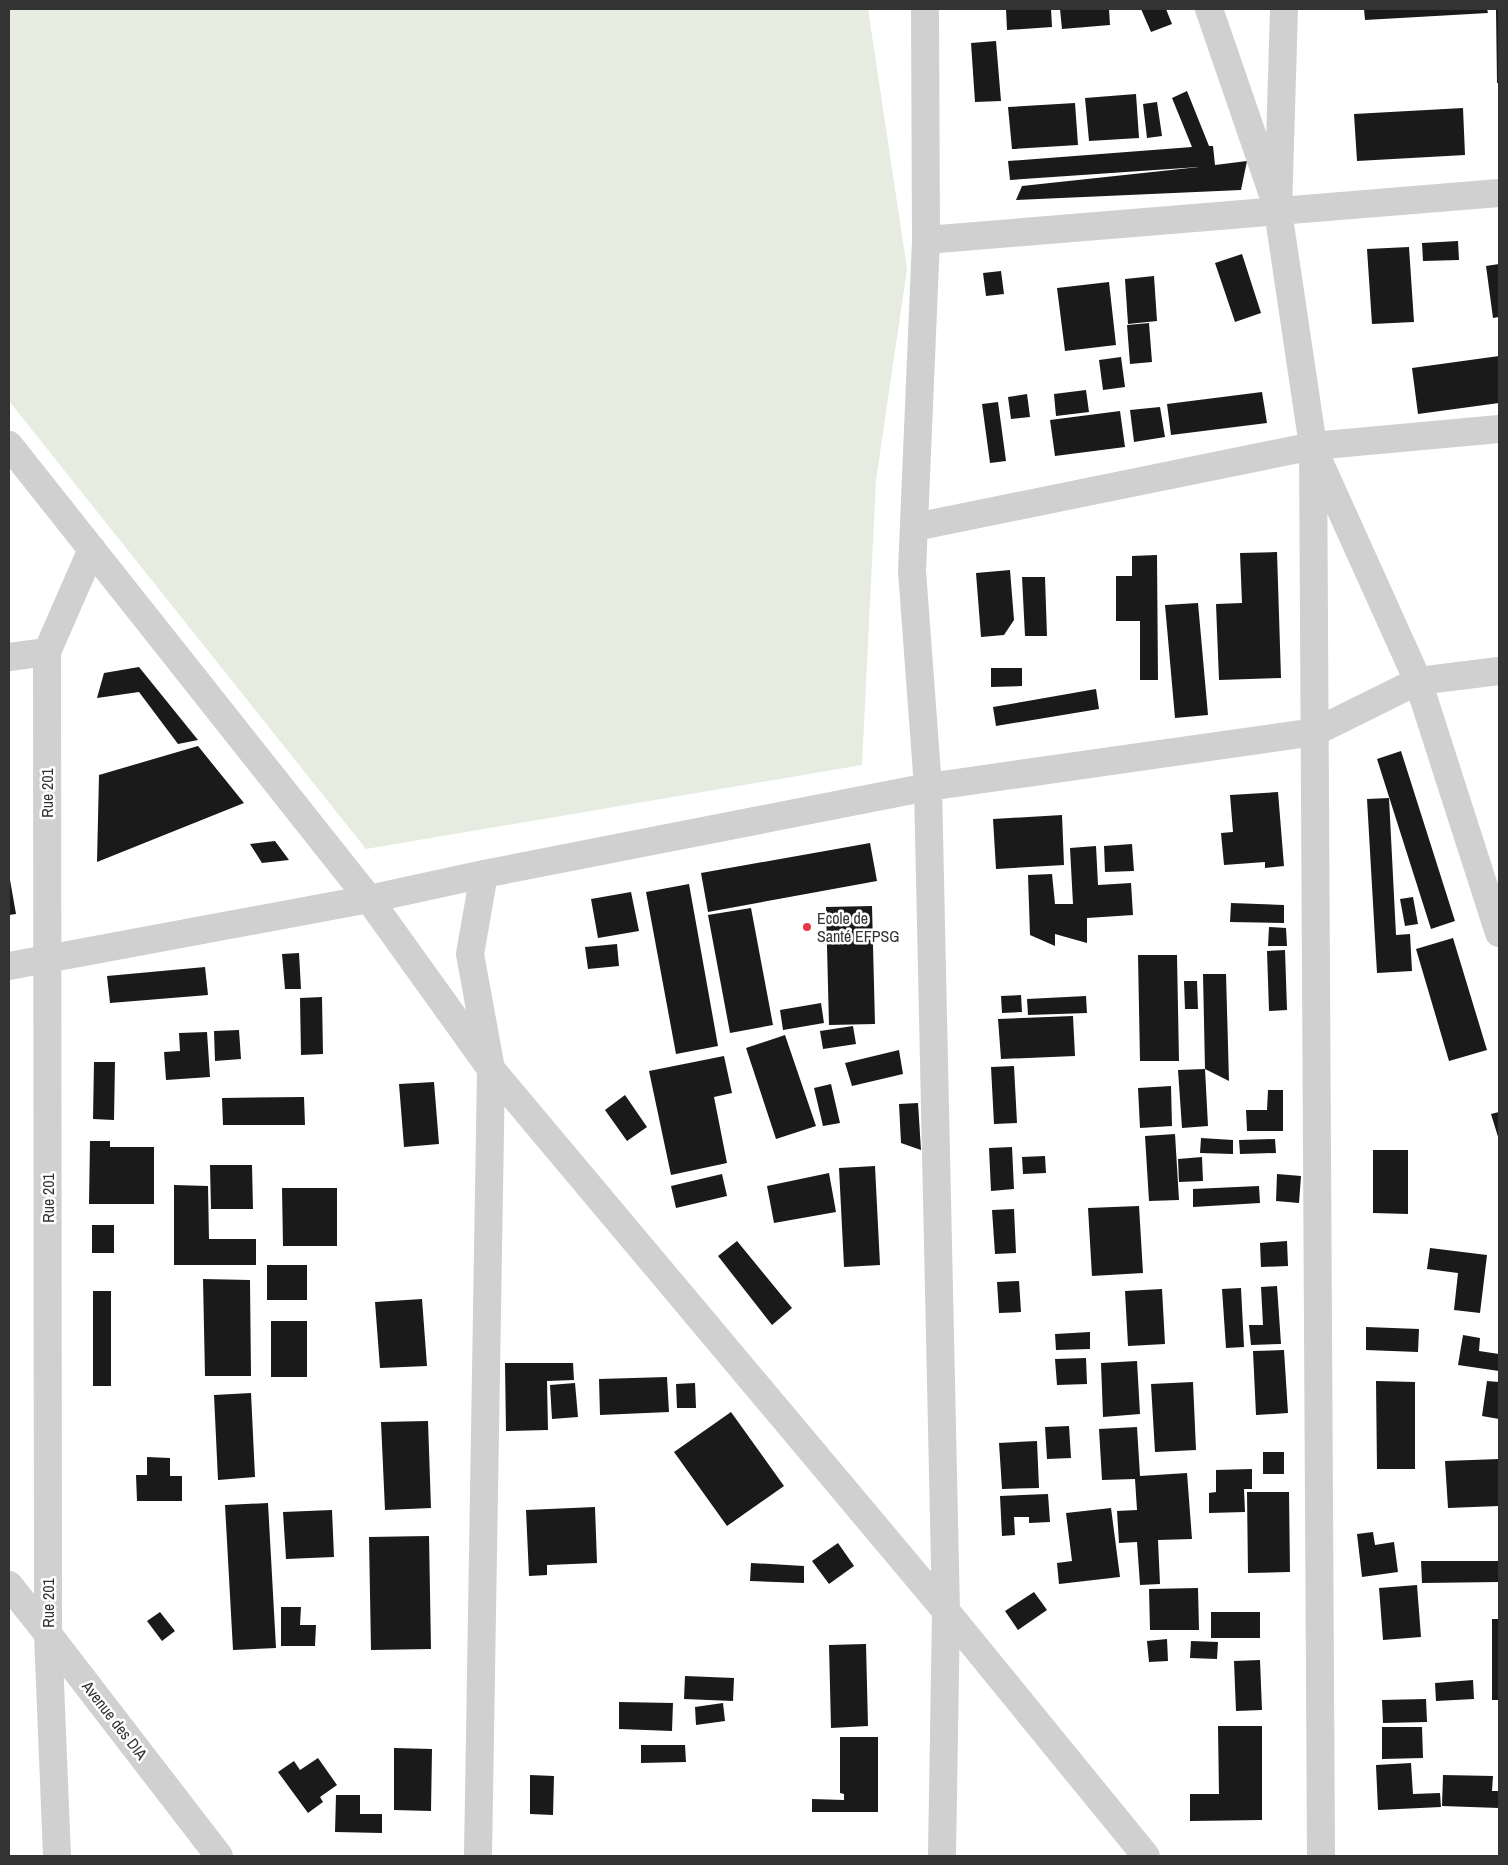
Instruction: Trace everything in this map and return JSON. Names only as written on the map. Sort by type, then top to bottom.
[{"type":"street","points":[[925,9],[926,240],[912,571],[928,787],[946,1611],[942,1856]]},
{"type":"street","points":[[1209,9],[1278,211]]},
{"type":"street","points":[[1284,9],[1278,211],[1313,446],[1321,1856]]},
{"type":"street","points":[[926,240],[1499,193]]},
{"type":"street","points":[[915,527],[1313,446],[1499,429]]},
{"type":"street","points":[[9,445],[369,899],[491,1069],[946,1611],[1146,1856]]},
{"type":"street","points":[[1313,446],[1418,680],[1499,933]]},
{"type":"street","name":"Rue 201","points":[[57,1856],[48,1634],[47,652],[92,549]]},
{"type":"street","points":[[9,657],[47,652]]},
{"type":"street","points":[[9,966],[369,899],[484,874],[928,787],[1315,732],[1418,680],[1499,671]]},
{"type":"street","points":[[478,1856],[491,1069],[470,954],[484,874]]},
{"type":"street","name":"Avenue des DIA","points":[[9,1585],[220,1856]]},
{"type":"shaded area","points":[[9,9],[868,9],[907,269],[876,480],[862,765],[366,849],[9,401]]},
{"type":"building","points":[[1006,9],[1051,9],[1052,27],[1007,30]]},
{"type":"building","points":[[1060,9],[1109,9],[1110,25],[1062,29]]},
{"type":"building","points":[[1141,9],[1166,9],[1172,24],[1151,32]]},
{"type":"building","points":[[1364,9],[1487,9],[1488,13],[1365,20]]},
{"type":"building","points":[[1496,9],[1499,9],[1499,83],[1497,83]]},
{"type":"building","points":[[996,41],[1001,101],[975,102],[971,43]]},
{"type":"building","points":[[1187,91],[1209,146],[1213,146],[1215,165],[1247,161],[1241,190],[1016,200],[1022,186],[1199,167],[1010,180],[1008,161],[1192,147],[1172,98]]},
{"type":"building","points":[[1136,94],[1139,138],[1089,141],[1085,98]]},
{"type":"building","points":[[1157,102],[1162,136],[1147,138],[1143,104]]},
{"type":"building","points":[[1075,103],[1078,145],[1012,149],[1008,107]]},
{"type":"building","points":[[1463,108],[1465,155],[1357,161],[1354,114]]},
{"type":"building","points":[[1458,241],[1459,260],[1423,261],[1422,243]]},
{"type":"building","points":[[1409,247],[1414,322],[1372,324],[1367,249]]},
{"type":"building","points":[[1242,254],[1261,313],[1235,322],[1215,263]]},
{"type":"building","points":[[1499,264],[1499,317],[1493,318],[1486,266]]},
{"type":"building","points":[[1001,271],[1004,294],[986,296],[983,273]]},
{"type":"building","points":[[1154,276],[1157,321],[1128,324],[1125,279]]},
{"type":"building","points":[[1109,282],[1116,345],[1065,351],[1057,288]]},
{"type":"building","points":[[1149,323],[1152,362],[1130,364],[1127,325]]},
{"type":"building","points":[[1499,356],[1499,403],[1418,414],[1412,368]]},
{"type":"building","points":[[1121,357],[1125,387],[1103,390],[1099,360]]},
{"type":"building","points":[[1086,390],[1089,412],[1056,416],[1054,394]]},
{"type":"building","points":[[1262,392],[1267,423],[1171,435],[1167,404]]},
{"type":"building","points":[[1027,394],[1030,417],[1011,419],[1008,397]]},
{"type":"building","points":[[998,402],[1006,461],[990,463],[982,404]]},
{"type":"building","points":[[1160,407],[1165,437],[1134,442],[1130,410]]},
{"type":"building","points":[[1120,411],[1125,447],[1055,456],[1050,420]]},
{"type":"building","points":[[1277,552],[1281,678],[1219,680],[1216,604],[1242,603],[1240,553]]},
{"type":"building","points":[[1157,555],[1158,680],[1140,680],[1140,621],[1116,621],[1116,576],[1132,576],[1132,556]]},
{"type":"building","points":[[1010,570],[1014,620],[1004,635],[981,637],[976,573]]},
{"type":"building","points":[[1022,577],[1045,577],[1047,636],[1025,636]]},
{"type":"building","points":[[1198,603],[1208,715],[1175,718],[1165,605]]},
{"type":"building","points":[[139,667],[198,740],[178,744],[139,692],[97,698],[104,673]]},
{"type":"building","points":[[991,668],[1022,668],[1022,686],[991,687]]},
{"type":"building","points":[[1096,689],[1099,709],[996,726],[993,707]]},
{"type":"building","points":[[198,746],[244,803],[97,862],[99,775]]},
{"type":"building","points":[[1401,751],[1455,921],[1431,929],[1377,759]]},
{"type":"building","points":[[1278,792],[1284,866],[1265,868],[1265,862],[1224,865],[1221,833],[1233,832],[1230,795]]},
{"type":"building","points":[[1389,798],[1396,935],[1410,934],[1412,971],[1377,973],[1367,799]]},
{"type":"building","points":[[1062,815],[1064,865],[996,869],[993,819]]},
{"type":"building","points":[[275,841],[289,860],[262,863],[250,844]]},
{"type":"building","points":[[870,843],[877,881],[708,912],[701,873]]},
{"type":"building","points":[[1132,844],[1134,871],[1105,872],[1104,846]]},
{"type":"building","points":[[1096,846],[1098,885],[1131,883],[1133,915],[1087,918],[1087,943],[1055,934],[1055,946],[1030,935],[1028,875],[1052,874],[1055,904],[1073,904],[1070,848]]},
{"type":"building","points":[[9,874],[16,914],[9,915]]},
{"type":"building","points":[[689,884],[718,1046],[676,1054],[646,892]]},
{"type":"building","points":[[631,892],[639,931],[598,938],[591,899]]},
{"type":"building","points":[[1413,897],[1418,924],[1405,926],[1400,899]]},
{"type":"building","points":[[1231,903],[1284,905],[1284,923],[1230,922]]},
{"type":"building","points":[[872,906],[875,1024],[829,1025],[826,907]]},
{"type":"building","points":[[751,908],[773,1025],[730,1033],[708,915]]},
{"type":"building","points":[[1269,927],[1286,928],[1287,946],[1268,946]]},
{"type":"building","points":[[1453,938],[1487,1050],[1449,1061],[1416,949]]},
{"type":"building","points":[[617,944],[619,966],[588,969],[585,947]]},
{"type":"building","points":[[1285,950],[1287,1010],[1269,1011],[1267,951]]},
{"type":"building","points":[[299,953],[301,989],[285,989],[282,954]]},
{"type":"building","points":[[1138,955],[1177,955],[1179,1061],[1140,1061]]},
{"type":"building","points":[[205,967],[208,995],[110,1003],[107,976]]},
{"type":"building","points":[[1203,974],[1226,974],[1229,1081],[1205,1069]]},
{"type":"building","points":[[1184,981],[1197,981],[1198,1009],[1185,1009]]},
{"type":"building","points":[[1021,995],[1022,1012],[1002,1013],[1001,996]]},
{"type":"building","points":[[1086,996],[1087,1013],[1028,1015],[1027,999]]},
{"type":"building","points":[[322,997],[323,1054],[301,1055],[300,998]]},
{"type":"building","points":[[821,1003],[824,1023],[783,1030],[780,1010]]},
{"type":"building","points":[[1073,1016],[1075,1056],[1001,1059],[998,1019]]},
{"type":"building","points":[[853,1026],[856,1044],[823,1049],[820,1031]]},
{"type":"building","points":[[239,1030],[241,1059],[215,1061],[214,1031]]},
{"type":"building","points":[[207,1032],[210,1077],[166,1080],[164,1052],[180,1051],[179,1033]]},
{"type":"building","points":[[785,1035],[816,1126],[776,1139],[746,1048]]},
{"type":"building","points":[[899,1050],[903,1074],[852,1086],[845,1063]]},
{"type":"building","points":[[724,1056],[732,1093],[714,1097],[727,1163],[671,1175],[649,1071]]},
{"type":"building","points":[[94,1062],[115,1062],[114,1120],[93,1119]]},
{"type":"building","points":[[1014,1066],[1017,1123],[994,1124],[991,1067]]},
{"type":"building","points":[[1205,1069],[1208,1126],[1182,1128],[1178,1070]]},
{"type":"building","points":[[434,1082],[439,1144],[404,1147],[399,1084]]},
{"type":"building","points":[[831,1084],[840,1123],[823,1126],[814,1088]]},
{"type":"building","points":[[1171,1086],[1172,1126],[1140,1128],[1138,1088]]},
{"type":"building","points":[[1268,1090],[1283,1090],[1283,1131],[1247,1131],[1246,1110],[1267,1110]]},
{"type":"building","points":[[625,1095],[647,1127],[627,1141],[605,1110]]},
{"type":"building","points":[[304,1097],[305,1125],[223,1125],[222,1098]]},
{"type":"building","points":[[918,1103],[921,1150],[901,1143],[899,1104]]},
{"type":"building","points":[[1499,1112],[1499,1140],[1491,1114]]},
{"type":"building","points":[[1175,1134],[1179,1200],[1149,1201],[1145,1136]]},
{"type":"building","points":[[1201,1138],[1233,1140],[1233,1154],[1200,1153]]},
{"type":"building","points":[[1275,1139],[1276,1153],[1240,1154],[1239,1140]]},
{"type":"building","points":[[90,1141],[110,1141],[110,1147],[154,1147],[154,1204],[89,1204]]},
{"type":"building","points":[[1012,1147],[1014,1189],[991,1191],[989,1148]]},
{"type":"building","points":[[1373,1150],[1408,1150],[1408,1214],[1373,1213]]},
{"type":"building","points":[[1045,1156],[1046,1173],[1023,1174],[1022,1157]]},
{"type":"building","points":[[1202,1157],[1203,1181],[1179,1182],[1178,1159]]},
{"type":"building","points":[[210,1165],[252,1165],[253,1209],[211,1209]]},
{"type":"building","points":[[875,1166],[880,1265],[844,1267],[839,1168]]},
{"type":"building","points":[[829,1173],[836,1212],[774,1223],[767,1186]]},
{"type":"building","points":[[722,1174],[727,1196],[676,1208],[671,1186]]},
{"type":"building","points":[[1277,1174],[1301,1176],[1299,1203],[1276,1201]]},
{"type":"building","points":[[174,1185],[208,1186],[209,1239],[256,1239],[256,1265],[174,1265]]},
{"type":"building","points":[[1259,1186],[1260,1203],[1193,1207],[1193,1189]]},
{"type":"building","points":[[282,1188],[337,1188],[337,1246],[283,1246]]},
{"type":"building","points":[[1139,1206],[1143,1273],[1092,1276],[1088,1208]]},
{"type":"building","points":[[1014,1209],[1016,1253],[995,1254],[992,1210]]},
{"type":"building","points":[[92,1225],[114,1225],[114,1253],[92,1253]]},
{"type":"building","points":[[737,1241],[792,1308],[772,1325],[718,1256]]},
{"type":"building","points":[[1287,1241],[1288,1266],[1261,1267],[1260,1243]]},
{"type":"building","points":[[1430,1248],[1487,1255],[1480,1313],[1454,1310],[1458,1273],[1427,1269]]},
{"type":"building","points":[[267,1265],[307,1265],[307,1300],[267,1300]]},
{"type":"building","points":[[203,1279],[250,1280],[251,1376],[205,1376]]},
{"type":"building","points":[[1019,1281],[1021,1312],[999,1313],[997,1282]]},
{"type":"building","points":[[1277,1286],[1281,1344],[1251,1345],[1249,1325],[1263,1325],[1261,1287]]},
{"type":"building","points":[[1241,1288],[1244,1347],[1226,1348],[1222,1289]]},
{"type":"building","points":[[1162,1289],[1165,1344],[1128,1346],[1125,1291]]},
{"type":"building","points":[[93,1291],[111,1291],[111,1386],[93,1386]]},
{"type":"building","points":[[422,1299],[427,1366],[380,1368],[375,1302]]},
{"type":"building","points":[[271,1321],[307,1321],[307,1377],[271,1377]]},
{"type":"building","points":[[1366,1327],[1419,1329],[1418,1352],[1366,1350]]},
{"type":"building","points":[[1090,1332],[1090,1349],[1056,1350],[1055,1334]]},
{"type":"building","points":[[1463,1335],[1480,1338],[1479,1351],[1499,1354],[1499,1371],[1458,1365]]},
{"type":"building","points":[[1284,1350],[1288,1413],[1256,1415],[1253,1351]]},
{"type":"building","points":[[1086,1358],[1087,1384],[1057,1385],[1055,1359]]},
{"type":"building","points":[[1137,1361],[1140,1414],[1103,1417],[1101,1363]]},
{"type":"building","points":[[505,1363],[573,1363],[574,1380],[547,1381],[548,1430],[506,1431]]},
{"type":"building","points":[[667,1377],[669,1412],[600,1415],[599,1379]]},
{"type":"building","points":[[1376,1381],[1415,1382],[1415,1469],[1377,1469]]},
{"type":"building","points":[[1487,1381],[1499,1382],[1499,1419],[1482,1416]]},
{"type":"building","points":[[1193,1382],[1196,1450],[1155,1452],[1151,1384]]},
{"type":"building","points":[[575,1383],[578,1417],[552,1419],[550,1385]]},
{"type":"building","points":[[695,1383],[696,1408],[677,1408],[676,1384]]},
{"type":"building","points":[[251,1393],[255,1477],[218,1480],[214,1395]]},
{"type":"building","points":[[731,1412],[784,1486],[727,1526],[674,1452]]},
{"type":"building","points":[[428,1421],[431,1508],[385,1510],[381,1422]]},
{"type":"building","points":[[1069,1426],[1071,1458],[1047,1459],[1045,1427]]},
{"type":"building","points":[[1137,1427],[1140,1476],[1187,1473],[1192,1539],[1158,1540],[1160,1584],[1140,1585],[1137,1542],[1119,1543],[1117,1511],[1137,1510],[1135,1479],[1102,1480],[1099,1429]]},
{"type":"building","points":[[1037,1441],[1039,1488],[1002,1489],[999,1443]]},
{"type":"building","points":[[1263,1452],[1284,1452],[1284,1474],[1263,1474]]},
{"type":"building","points":[[147,1457],[170,1458],[170,1476],[182,1476],[182,1501],[137,1501],[136,1475],[147,1475]]},
{"type":"building","points":[[1499,1459],[1499,1506],[1448,1508],[1445,1461]]},
{"type":"building","points":[[1252,1469],[1252,1489],[1244,1489],[1245,1512],[1209,1513],[1209,1493],[1216,1492],[1216,1470]]},
{"type":"building","points":[[1247,1492],[1289,1492],[1290,1572],[1248,1573]]},
{"type":"building","points":[[1048,1494],[1050,1522],[1029,1523],[1029,1517],[1014,1517],[1015,1535],[1002,1536],[1000,1496]]},
{"type":"building","points":[[268,1503],[276,1648],[233,1650],[225,1505]]},
{"type":"building","points":[[595,1507],[597,1563],[547,1565],[547,1575],[529,1576],[526,1510]]},
{"type":"building","points":[[1111,1508],[1120,1577],[1059,1584],[1057,1563],[1072,1561],[1066,1513]]},
{"type":"building","points":[[332,1510],[334,1557],[286,1559],[283,1512]]},
{"type":"building","points":[[1373,1532],[1375,1545],[1394,1542],[1398,1572],[1362,1577],[1357,1534]]},
{"type":"building","points":[[429,1536],[431,1649],[371,1650],[369,1537]]},
{"type":"building","points":[[838,1543],[854,1566],[829,1584],[812,1561]]},
{"type":"building","points":[[1421,1561],[1499,1561],[1499,1582],[1422,1583]]},
{"type":"building","points":[[751,1563],[804,1566],[804,1583],[750,1581]]},
{"type":"building","points":[[1417,1585],[1421,1637],[1383,1640],[1379,1588]]},
{"type":"building","points":[[1198,1588],[1199,1630],[1150,1630],[1149,1589]]},
{"type":"building","points":[[1034,1592],[1047,1610],[1018,1630],[1005,1611]]},
{"type":"building","points":[[281,1607],[301,1607],[300,1625],[316,1625],[315,1646],[281,1646]]},
{"type":"building","points":[[160,1612],[175,1631],[162,1641],[147,1621]]},
{"type":"building","points":[[1211,1612],[1260,1612],[1260,1638],[1211,1638]]},
{"type":"building","points":[[1492,1619],[1499,1619],[1499,1700],[1492,1700]]},
{"type":"building","points":[[1167,1639],[1168,1661],[1149,1662],[1147,1641]]},
{"type":"building","points":[[1191,1641],[1218,1642],[1217,1659],[1190,1658]]},
{"type":"building","points":[[866,1644],[868,1726],[831,1728],[829,1645]]},
{"type":"building","points":[[1260,1660],[1262,1710],[1236,1711],[1234,1661]]},
{"type":"building","points":[[685,1676],[734,1678],[733,1701],[684,1699]]},
{"type":"building","points":[[1473,1680],[1474,1699],[1436,1701],[1435,1683]]},
{"type":"building","points":[[1426,1699],[1427,1722],[1383,1723],[1382,1700]]},
{"type":"building","points":[[619,1702],[673,1703],[672,1731],[619,1729]]},
{"type":"building","points":[[723,1703],[725,1721],[696,1725],[695,1707]]},
{"type":"building","points":[[1218,1726],[1262,1726],[1262,1820],[1190,1821],[1190,1794],[1219,1794]]},
{"type":"building","points":[[1382,1727],[1422,1727],[1423,1758],[1382,1759]]},
{"type":"building","points":[[840,1737],[878,1737],[878,1812],[812,1812],[812,1799],[844,1800],[844,1794],[840,1793]]},
{"type":"building","points":[[641,1745],[685,1745],[686,1762],[641,1763]]},
{"type":"building","points":[[394,1748],[432,1749],[431,1811],[394,1810]]},
{"type":"building","points":[[318,1758],[337,1785],[320,1797],[323,1802],[308,1813],[278,1772],[294,1761],[300,1770]]},
{"type":"building","points":[[1411,1763],[1413,1794],[1440,1793],[1441,1807],[1378,1810],[1376,1765]]},
{"type":"building","points":[[530,1775],[554,1776],[553,1815],[530,1814]]},
{"type":"building","points":[[1443,1775],[1493,1776],[1492,1791],[1499,1791],[1499,1808],[1442,1806]]},
{"type":"building","points":[[336,1795],[360,1795],[360,1814],[382,1814],[382,1833],[335,1832]]},
{"type":"place","name":"Ecole de Santé EFPSG","points":[[807,927]]}]
